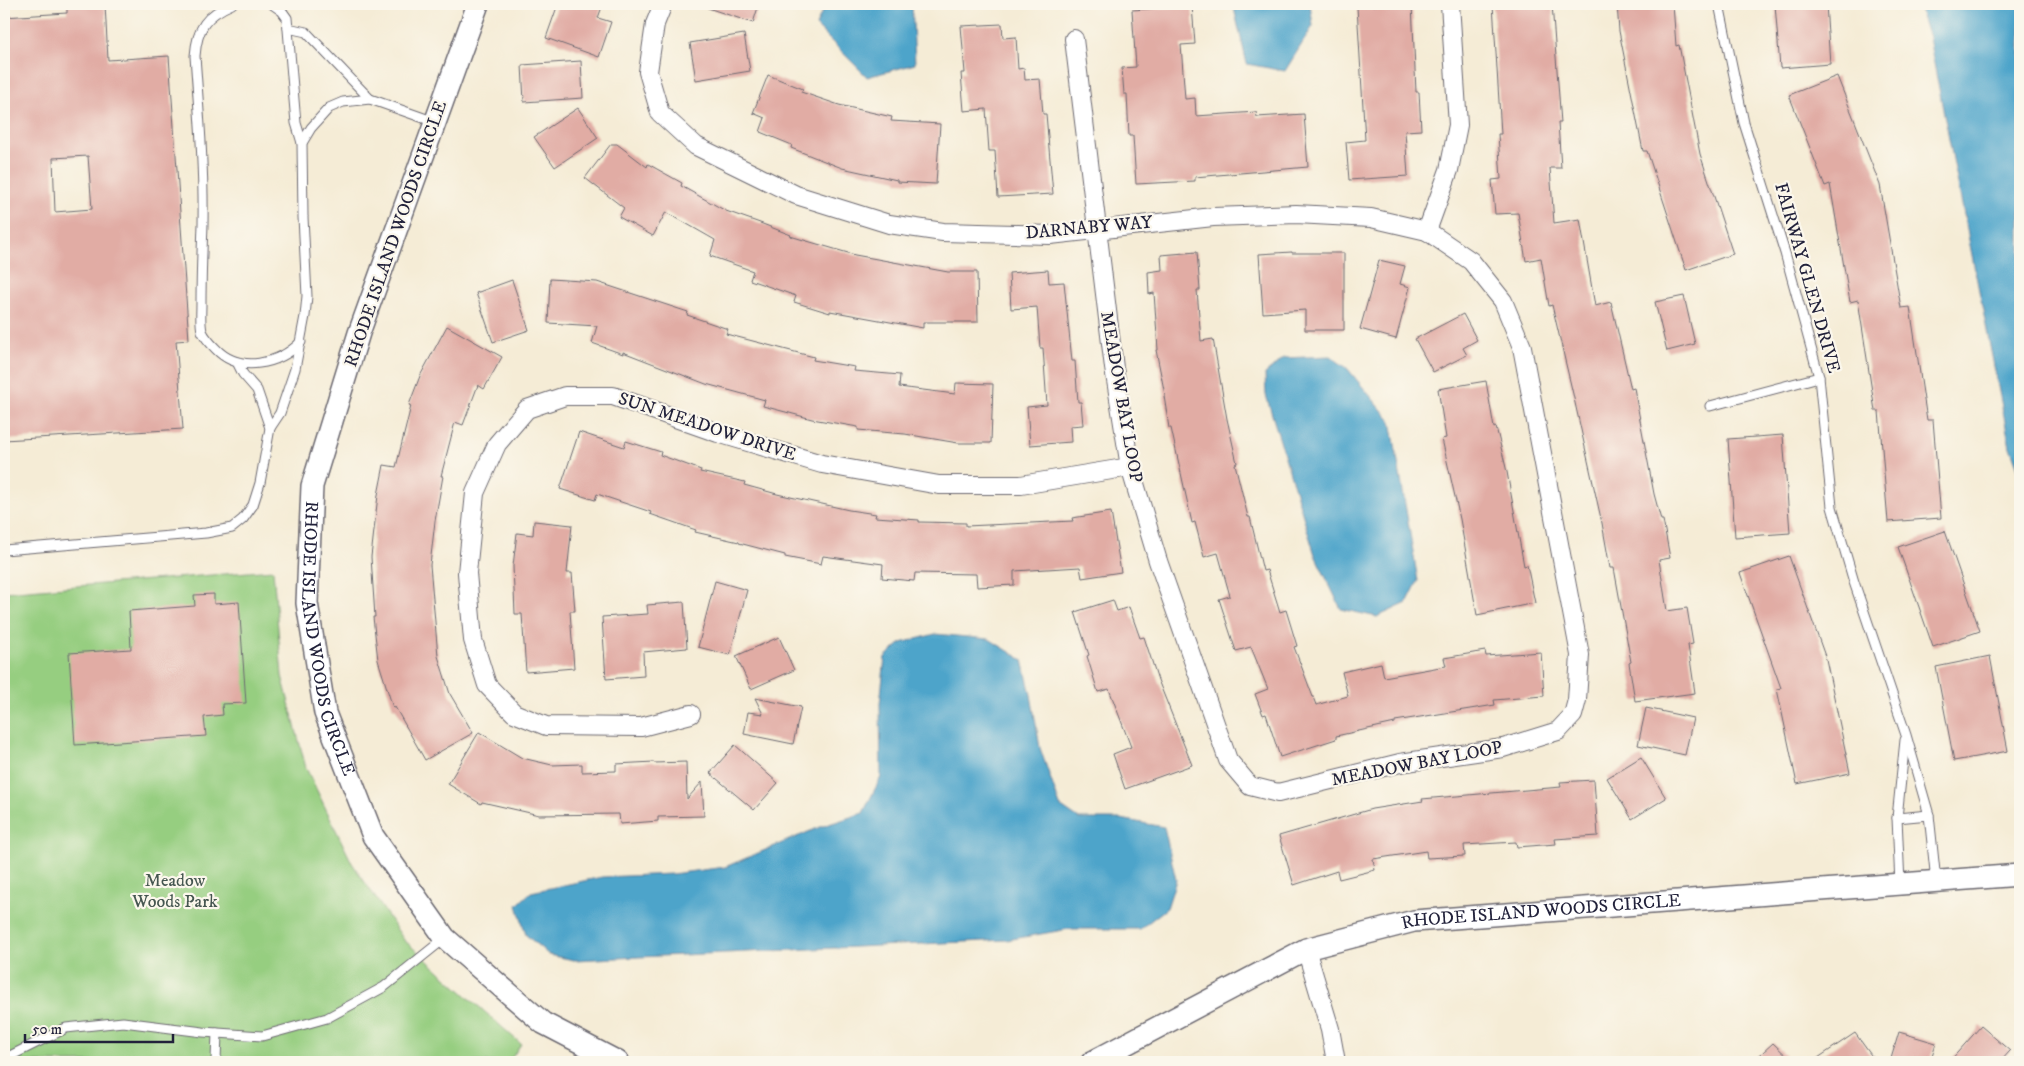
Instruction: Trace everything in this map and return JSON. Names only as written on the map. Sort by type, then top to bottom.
[{"type":"street","name":"RHODE ISLAND WOODS CIRCLE","points":[[478,4],[359,333],[312,486],[307,603],[325,713],[373,836],[445,938],[543,1023],[618,1062]]},
{"type":"street","name":"DARNABY WAY","points":[[663,4],[655,24],[648,72],[660,113],[696,146],[796,194],[889,224],[943,232],[1050,235],[1213,217],[1296,214],[1371,218],[1427,230]]},
{"type":"street","points":[[1427,230],[1449,170],[1458,125],[1450,4]]},
{"type":"street","name":"MEADOW BAY LOOP","points":[[1074,40],[1114,368],[1130,467],[1158,561],[1228,760],[1250,786],[1278,794],[1400,763],[1503,748],[1558,731],[1573,715],[1577,700],[1580,655],[1522,348],[1503,301],[1470,262],[1427,230]]},
{"type":"street","name":"SUN MEADOW DRIVE","points":[[691,714],[641,727],[546,726],[514,713],[487,685],[473,640],[467,573],[476,493],[497,444],[527,409],[565,396],[613,396],[718,433],[822,464],[939,485],[1021,484],[1130,467]]},
{"type":"street","name":"RHODE ISLAND WOODS CIRCLE","points":[[1092,1062],[1306,949],[1414,921],[2020,875]]},
{"type":"street","points":[[1306,949],[1330,1029],[1336,1062]]},
{"type":"lane","points":[[232,4],[212,15],[201,26],[196,42],[195,56],[203,196],[200,269],[202,331],[219,353],[237,362],[261,363],[279,358],[292,352],[301,342]]},
{"type":"lane","points":[[4,550],[206,533],[232,528],[243,519],[253,505],[260,483],[270,428],[280,413],[295,369],[301,342],[307,296],[302,143],[296,123],[287,18],[282,11],[272,4]]},
{"type":"lane","name":"FAIRWAY GLEN DRIVE","points":[[1719,4],[1744,123],[1785,252],[1820,377],[1832,507],[1854,582],[1906,735],[1929,815],[1936,882]]},
{"type":"lane","points":[[288,28],[306,32],[370,99]]},
{"type":"lane","points":[[302,143],[311,128],[328,108],[343,102],[370,99],[435,122]]},
{"type":"lane","points":[[237,362],[243,374],[258,390],[270,428]]},
{"type":"lane","points":[[1710,406],[1820,377]]},
{"type":"lane","name":"FAIRWAY GLEN DRIVE","points":[[1900,884],[1898,818],[1906,735]]},
{"type":"lane","points":[[1898,818],[1929,815]]},
{"type":"lane","points":[[4,1059],[66,1028],[123,1022],[217,1033],[262,1036],[327,1018],[384,987],[445,938]]},
{"type":"lane","points":[[217,1033],[216,1060],[218,1062]]},
{"type":"green space","name":"Meadow Woods Park","points":[[273,570],[282,676],[306,768],[352,863],[404,940],[521,1044],[509,1062],[4,1062],[4,592]]},
{"type":"water","points":[[825,4],[912,4],[915,64],[867,77],[816,26]]},
{"type":"water","points":[[1233,4],[1310,4],[1313,26],[1285,71],[1247,64]]},
{"type":"water","points":[[1918,4],[2020,4],[2020,474],[2010,447],[1929,38]]},
{"type":"water","points":[[1330,356],[1347,368],[1391,421],[1418,581],[1407,603],[1377,617],[1341,609],[1315,555],[1266,395],[1265,374],[1284,358]]},
{"type":"water","points":[[935,634],[989,639],[1023,660],[1040,748],[1060,806],[1079,819],[1121,819],[1164,827],[1176,880],[1167,908],[1140,929],[1069,929],[1007,940],[574,960],[549,955],[526,935],[517,905],[531,892],[602,877],[672,874],[725,867],[820,827],[863,813],[881,777],[880,704],[885,657],[901,643]]},
{"type":"building","points":[[67,4],[105,4],[108,60],[169,56],[189,340],[176,341],[183,429],[4,440],[4,17],[67,13]],"holes":[[[88,156],[92,209],[55,212],[53,158]]]},
{"type":"building","points":[[558,4],[603,4],[598,18],[611,22],[599,57],[546,38]]},
{"type":"building","points":[[705,4],[759,4],[753,23],[705,7]]},
{"type":"building","points":[[1412,4],[1416,92],[1419,92],[1421,130],[1405,131],[1408,176],[1349,180],[1346,142],[1365,140],[1357,7]]},
{"type":"building","points":[[1493,4],[1552,4],[1561,123],[1558,123],[1561,168],[1550,168],[1554,223],[1580,219],[1595,306],[1611,302],[1631,389],[1634,388],[1654,494],[1661,520],[1663,520],[1670,558],[1659,560],[1667,611],[1687,608],[1693,644],[1688,645],[1695,693],[1635,701],[1629,663],[1631,662],[1614,568],[1610,568],[1602,523],[1573,394],[1552,305],[1549,306],[1541,258],[1526,261],[1518,213],[1495,214],[1492,180],[1501,179],[1498,134],[1501,134]]},
{"type":"building","points":[[1617,4],[1673,4],[1676,46],[1679,45],[1700,154],[1733,254],[1686,270],[1647,151],[1643,151],[1619,31]]},
{"type":"building","points":[[1775,4],[1826,4],[1830,64],[1780,68]]},
{"type":"building","points":[[1192,6],[1195,44],[1181,45],[1185,99],[1195,98],[1196,116],[1256,112],[1257,117],[1304,114],[1308,167],[1195,177],[1195,181],[1136,184],[1133,136],[1129,136],[1127,94],[1124,94],[1122,68],[1136,67],[1132,10]]},
{"type":"building","points":[[1002,24],[1003,38],[1016,37],[1018,69],[1024,68],[1025,80],[1040,79],[1043,114],[1046,114],[1053,194],[998,197],[995,151],[989,151],[986,109],[964,111],[961,73],[965,73],[961,26]]},
{"type":"building","points":[[744,34],[750,71],[696,80],[690,43]]},
{"type":"building","points":[[581,61],[583,98],[524,102],[522,65]]},
{"type":"building","points":[[768,75],[803,89],[801,92],[839,105],[892,117],[891,121],[940,124],[936,184],[897,182],[897,180],[842,168],[791,148],[792,145],[760,132],[765,118],[753,113]]},
{"type":"building","points":[[1837,76],[1880,185],[1901,308],[1910,307],[1927,420],[1933,420],[1941,518],[1888,522],[1879,411],[1875,411],[1858,300],[1850,302],[1830,184],[1825,186],[1789,95]]},
{"type":"building","points":[[578,108],[598,138],[555,167],[534,137]]},
{"type":"building","points":[[611,144],[617,144],[647,167],[648,164],[682,183],[681,186],[726,211],[790,236],[855,255],[948,272],[977,272],[978,322],[923,322],[923,328],[830,311],[830,313],[794,302],[796,296],[750,280],[753,271],[710,256],[715,240],[666,212],[653,236],[619,217],[624,208],[585,178]]},
{"type":"building","points":[[1197,252],[1200,290],[1197,290],[1201,341],[1213,339],[1237,463],[1235,464],[1263,571],[1267,570],[1280,612],[1286,610],[1297,646],[1294,647],[1316,705],[1348,696],[1342,672],[1381,663],[1384,677],[1446,666],[1444,658],[1485,651],[1486,656],[1541,652],[1544,696],[1494,700],[1495,705],[1395,721],[1395,723],[1336,736],[1336,739],[1280,757],[1266,714],[1263,715],[1255,694],[1268,689],[1251,647],[1236,651],[1219,599],[1230,596],[1218,553],[1204,557],[1195,522],[1192,523],[1171,428],[1169,428],[1156,350],[1158,350],[1154,293],[1149,294],[1148,272],[1162,270],[1161,255]]},
{"type":"building","points":[[1292,252],[1344,253],[1344,330],[1305,330],[1305,310],[1263,313],[1259,254]]},
{"type":"building","points":[[1379,260],[1405,266],[1400,284],[1410,287],[1396,339],[1360,329]]},
{"type":"building","points":[[1048,270],[1049,283],[1064,282],[1072,361],[1075,361],[1078,402],[1081,402],[1083,425],[1070,426],[1071,442],[1030,445],[1027,407],[1047,405],[1043,348],[1040,348],[1037,307],[1011,309],[1009,273]]},
{"type":"building","points":[[550,279],[597,282],[688,312],[687,315],[728,329],[726,334],[814,357],[813,360],[855,367],[854,371],[900,375],[899,387],[955,394],[956,383],[993,384],[991,443],[958,443],[905,434],[858,430],[858,427],[812,419],[763,406],[765,400],[706,384],[623,352],[623,354],[592,343],[597,326],[548,323]]},
{"type":"building","points":[[512,280],[529,330],[493,342],[476,293]]},
{"type":"building","points":[[1684,296],[1695,344],[1667,351],[1655,302]]},
{"type":"building","points":[[1463,314],[1477,340],[1463,348],[1467,355],[1433,372],[1415,339]]},
{"type":"building","points":[[447,326],[502,357],[484,389],[478,385],[463,425],[455,422],[441,476],[443,476],[430,565],[438,656],[450,694],[473,733],[425,760],[395,707],[393,708],[378,660],[373,617],[375,617],[371,557],[378,495],[384,465],[396,467],[411,406],[409,405],[420,376]]},
{"type":"building","points":[[1486,381],[1494,428],[1496,427],[1507,472],[1524,566],[1527,565],[1535,603],[1477,615],[1460,519],[1442,439],[1446,438],[1438,389]]},
{"type":"building","points":[[579,432],[624,447],[626,441],[661,452],[660,455],[701,470],[700,472],[745,482],[744,485],[849,510],[876,514],[875,517],[919,520],[919,522],[966,523],[966,526],[1073,521],[1072,518],[1111,512],[1121,572],[1082,578],[1080,567],[1014,571],[1014,585],[977,587],[976,574],[915,573],[914,581],[882,578],[883,564],[823,556],[821,564],[785,557],[785,555],[739,542],[695,532],[696,530],[650,514],[651,512],[597,494],[595,500],[560,489]]},
{"type":"building","points":[[1783,435],[1790,533],[1735,537],[1728,439]]},
{"type":"building","points":[[534,521],[572,525],[567,573],[572,573],[575,611],[570,611],[574,668],[526,672],[522,614],[515,614],[513,566],[517,533],[533,535]]},
{"type":"building","points":[[1945,531],[1980,631],[1933,647],[1898,547]]},
{"type":"building","points":[[1789,556],[1826,659],[1850,773],[1797,784],[1777,689],[1781,688],[1740,573]]},
{"type":"building","points":[[715,581],[747,590],[730,655],[698,647]]},
{"type":"building","points":[[214,594],[214,604],[239,602],[246,703],[222,704],[223,715],[204,717],[206,736],[75,745],[69,653],[131,649],[129,611],[195,606],[194,595]]},
{"type":"building","points":[[1113,600],[1117,611],[1129,607],[1140,638],[1144,637],[1158,680],[1192,765],[1125,789],[1113,754],[1131,747],[1109,689],[1098,692],[1087,656],[1089,655],[1075,612]]},
{"type":"building","points":[[684,602],[687,648],[643,652],[644,676],[606,679],[602,617],[648,614],[647,605]]},
{"type":"building","points":[[779,637],[794,670],[751,689],[736,656]]},
{"type":"building","points":[[1990,656],[2008,751],[1954,761],[1936,667]]},
{"type":"building","points":[[755,698],[801,707],[793,744],[744,734],[748,712],[763,714]]},
{"type":"building","points":[[1646,708],[1693,718],[1685,755],[1638,745]]},
{"type":"building","points":[[479,732],[522,758],[552,765],[582,764],[582,772],[616,771],[616,764],[686,762],[687,799],[702,782],[704,816],[658,817],[658,821],[620,824],[619,814],[539,815],[482,802],[481,804],[448,784]]},
{"type":"building","points":[[735,745],[778,783],[754,810],[710,773]]},
{"type":"building","points":[[1641,757],[1666,798],[1632,819],[1607,778]]},
{"type":"building","points":[[1594,780],[1598,836],[1555,839],[1556,844],[1517,847],[1516,842],[1464,845],[1465,856],[1427,858],[1426,851],[1373,859],[1375,870],[1339,879],[1337,871],[1294,885],[1279,836],[1372,809],[1423,801],[1422,799],[1561,787],[1560,782]]},
{"type":"building","points":[[1981,1026],[2010,1051],[2000,1062],[1949,1062]]},
{"type":"building","points":[[1899,1032],[1936,1043],[1930,1062],[1890,1062]]},
{"type":"building","points":[[1855,1033],[1876,1062],[1812,1062]]},
{"type":"building","points":[[1773,1043],[1793,1062],[1752,1062]]}]
